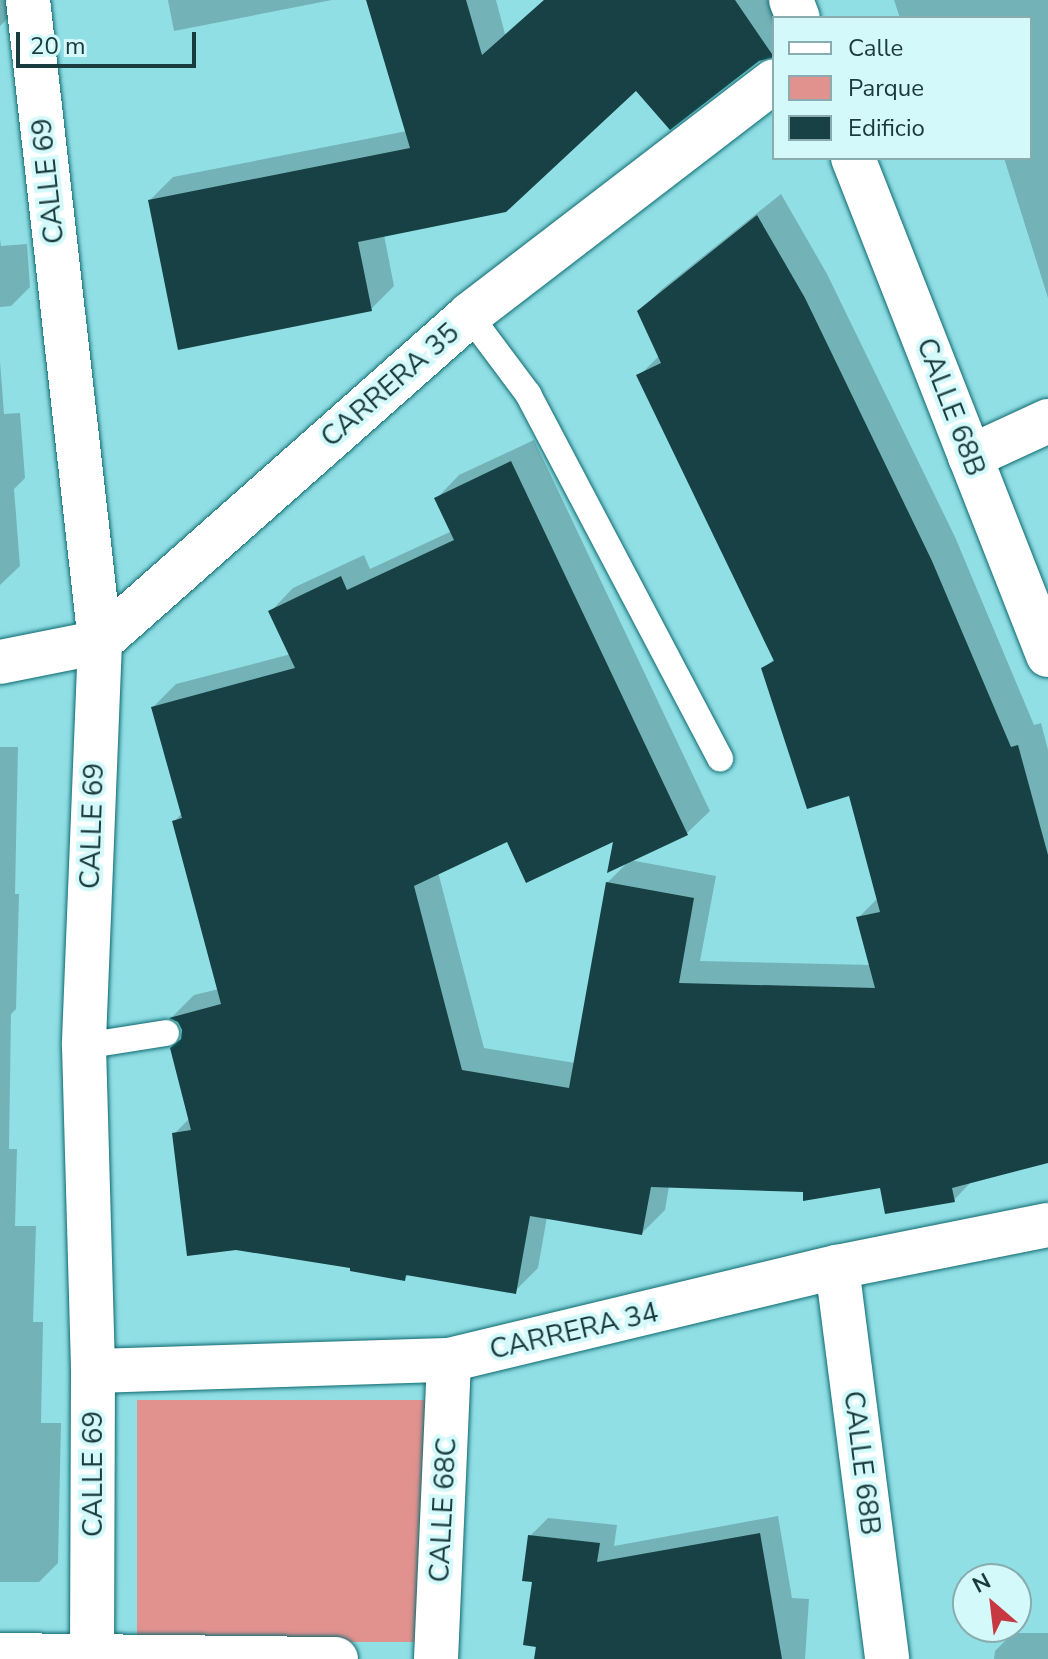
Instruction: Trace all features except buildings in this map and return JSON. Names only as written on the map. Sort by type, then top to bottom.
[{"type":"street","name":"CALLE 69","points":[[28,0],[100,642],[84,1046],[93,1371],[92,1656]]},
{"type":"street","name":"CARRERA 35","points":[[100,642],[469,315],[772,83]]},
{"type":"street","name":"CALLE 68B","points":[[854,160],[1048,655]]},
{"type":"street","points":[[970,457],[1048,421]]},
{"type":"street","points":[[0,662],[100,642]]},
{"type":"street","name":"CARRERA 34","points":[[93,1371],[449,1360],[837,1267],[1048,1225]]},
{"type":"street","name":"CALLE 68B","points":[[837,1267],[887,1659]]},
{"type":"street","name":"CALLE 68C","points":[[436,1659],[449,1360]]},
{"type":"street","points":[[0,1655],[336,1659]]},
{"type":"lane","points":[[469,315],[528,394],[720,758]]},
{"type":"lane","points":[[84,1046],[166,1033]]},
{"type":"green space","points":[[137,1400],[430,1400],[430,1642],[137,1642]]}]
